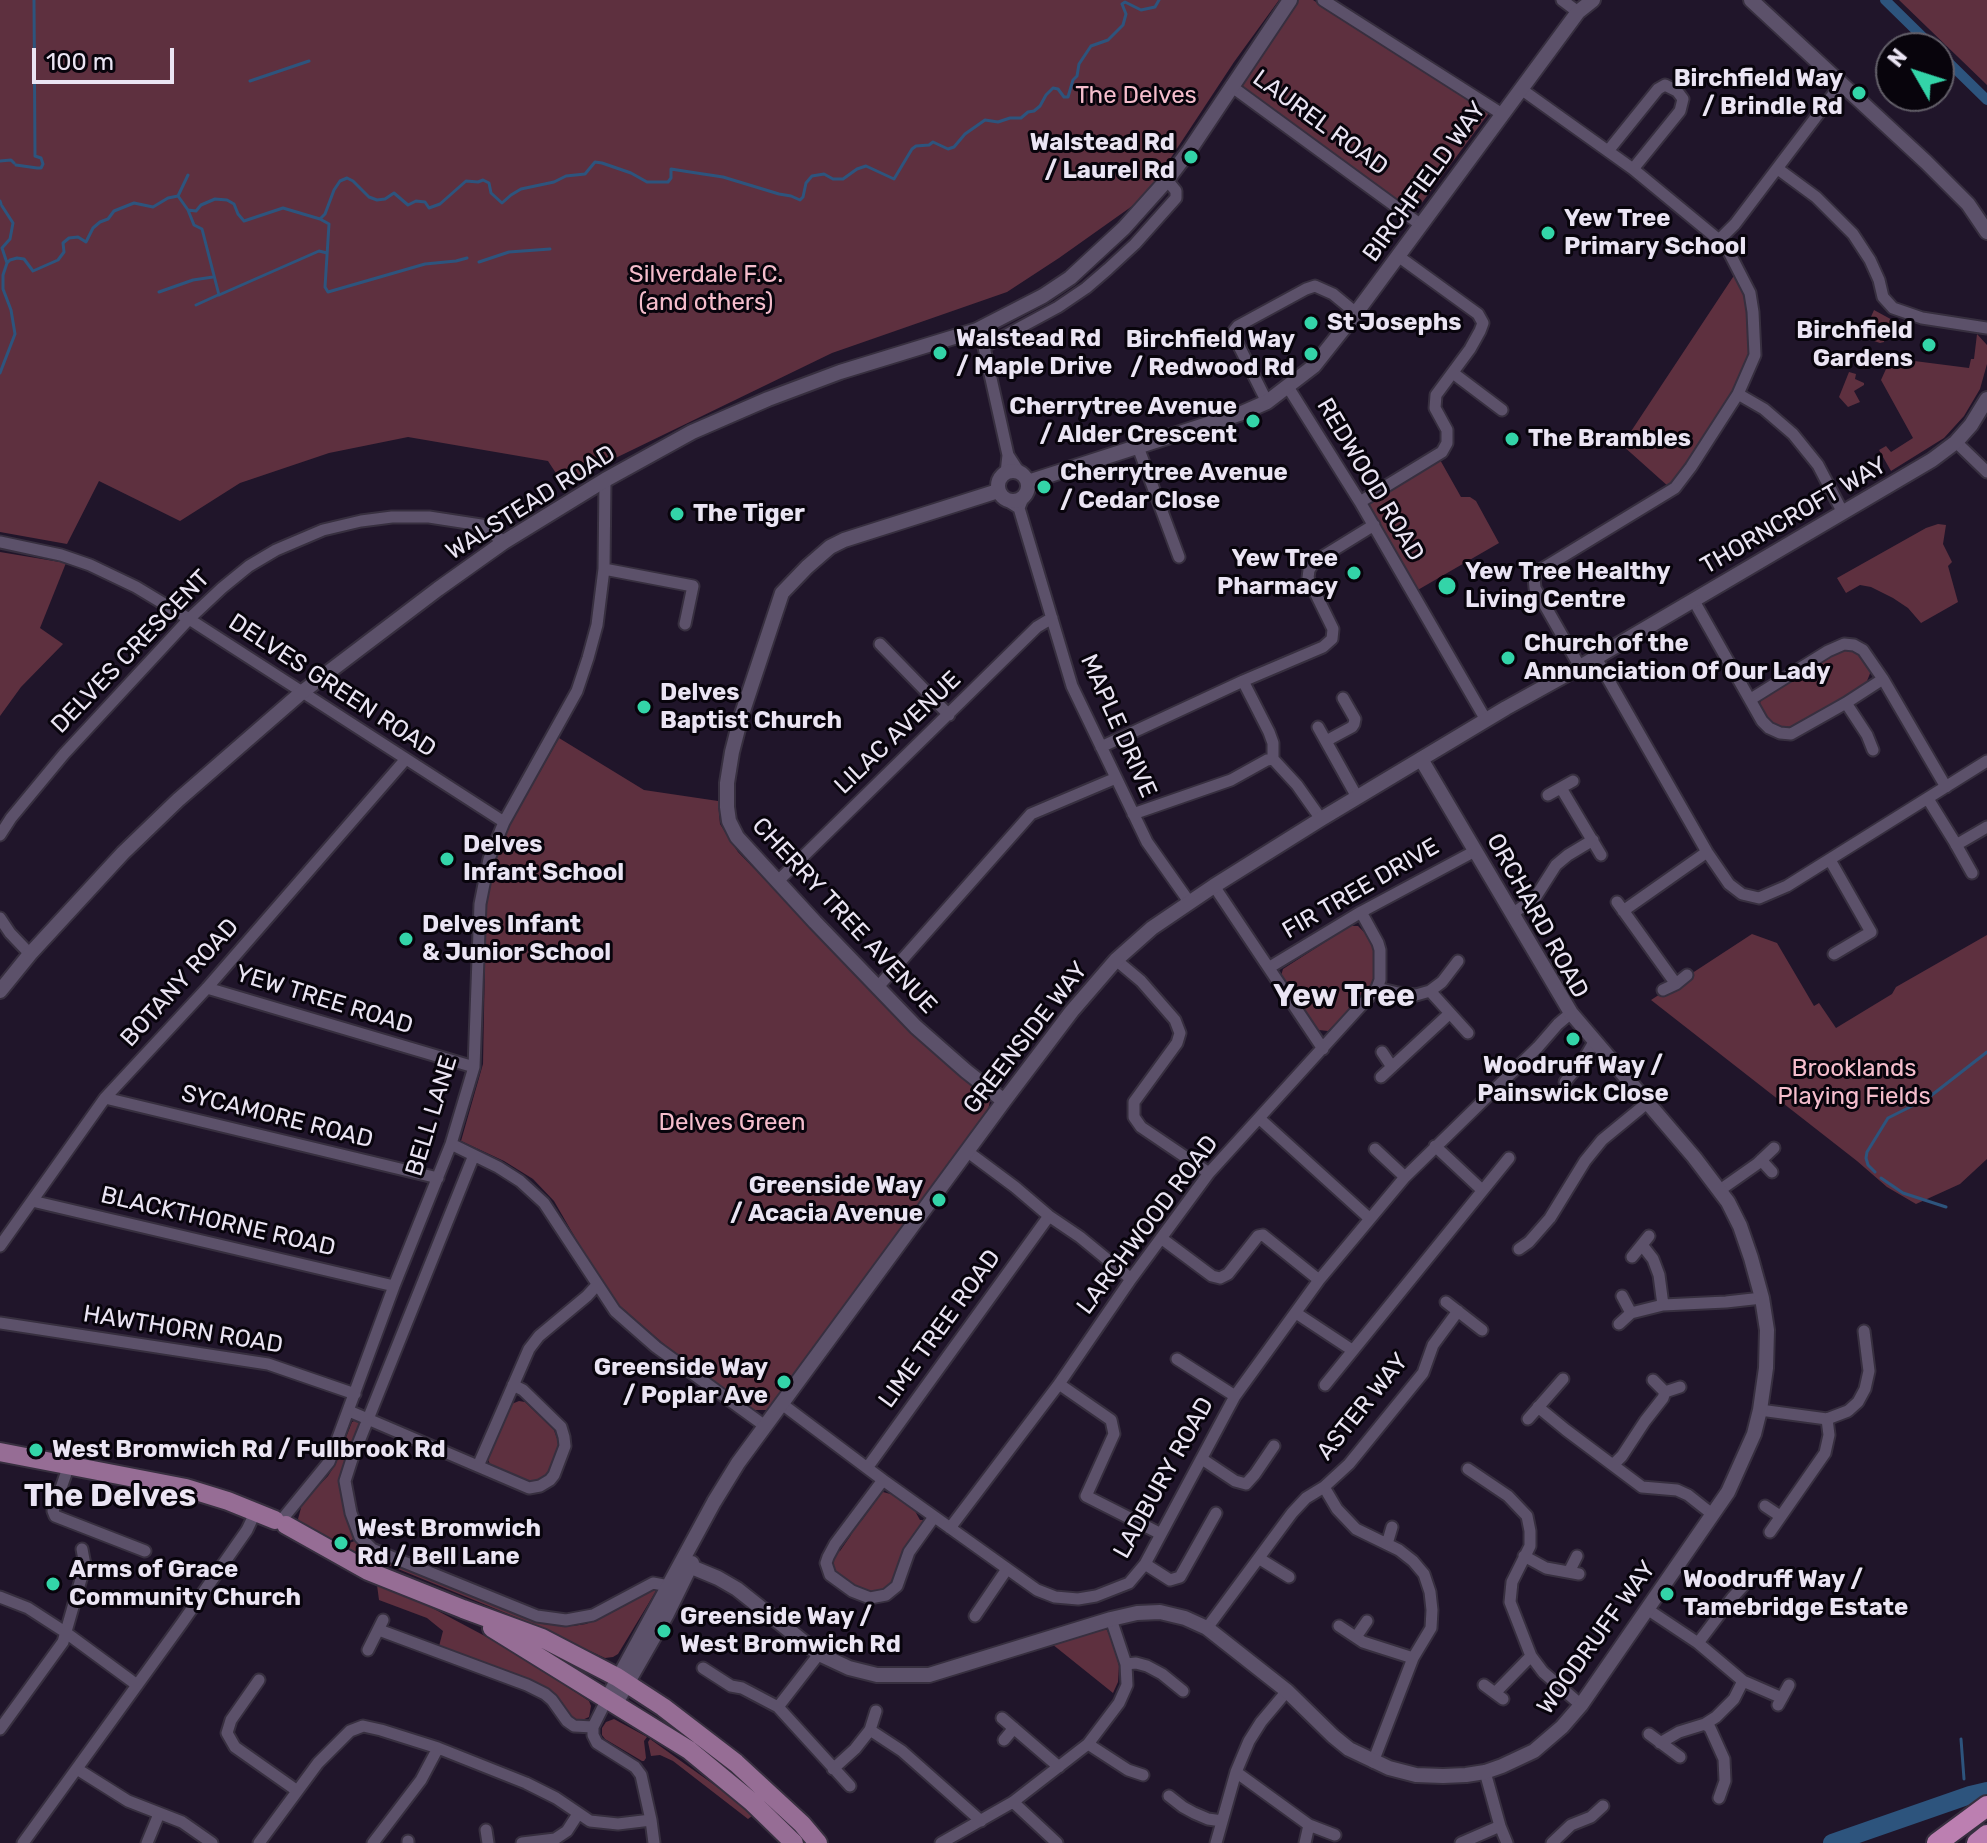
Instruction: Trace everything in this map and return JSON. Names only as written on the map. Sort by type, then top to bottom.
[{"type":"highway","points":[[1937,1843],[1987,1806]]},
{"type":"highway","points":[[1977,1843],[1987,1835]]},
{"type":"main road","points":[[2,1458],[69,1465],[186,1488],[228,1501],[282,1521],[368,1571],[542,1638],[622,1680],[686,1723],[736,1763],[802,1824],[818,1843]]},
{"type":"main road","points":[[463,1609],[689,1750],[752,1802],[794,1843]]},
{"type":"street","name":"WALSTEAD ROAD","points":[[0,991],[123,853],[178,800],[301,693],[504,542],[605,480],[692,432],[840,372],[977,330],[1043,296],[1070,278],[1124,228],[1167,180],[1290,0]]},
{"type":"street","points":[[1323,0],[1502,114]]},
{"type":"street","points":[[1562,0],[1578,12]]},
{"type":"street","name":"BIRCHFIELD WAY","points":[[1288,387],[1314,366],[1356,313],[1578,12],[1593,0]]},
{"type":"street","points":[[1751,0],[1926,162],[1968,204],[1987,232]]},
{"type":"street","points":[[1719,240],[1735,224],[1841,84]]},
{"type":"street","points":[[1608,151],[1658,89],[1665,85],[1677,91],[1683,99],[1680,111],[1633,169]]},
{"type":"street","name":"LAUREL ROAD","points":[[1231,86],[1421,225]]},
{"type":"street","points":[[1521,89],[1633,169],[1719,240],[1729,252],[1750,293],[1753,312],[1755,355],[1738,394],[1675,488],[1542,569],[1534,577],[1535,588],[1580,667]]},
{"type":"street","points":[[1778,169],[1816,197],[1853,234],[1870,260],[1883,297],[1893,308],[1922,318],[1987,328]]},
{"type":"street","points":[[984,347],[1058,307],[1108,269],[1176,198],[1176,191],[1167,180]]},
{"type":"street","points":[[1360,502],[1442,452],[1447,443],[1447,430],[1435,408],[1436,395],[1470,349],[1483,323],[1478,314],[1398,256]]},
{"type":"street","points":[[1267,402],[1235,338],[1234,331],[1238,326],[1315,286],[1333,294],[1356,313]]},
{"type":"street","points":[[977,330],[984,347],[1008,455],[1018,476],[1028,492],[1012,500],[998,484],[1001,477],[1018,476],[1138,447],[1242,413],[1267,402],[1288,387]]},
{"type":"street","points":[[1453,373],[1502,410]]},
{"type":"street","name":"REDWOOD ROAD","points":[[1288,387],[1374,525],[1486,720]]},
{"type":"street","points":[[1738,394],[1764,409],[1793,434],[1818,465],[1843,513]]},
{"type":"street","points":[[1987,399],[1956,442],[1987,472]]},
{"type":"street","points":[[1483,411],[1489,400]]},
{"type":"street","name":"THORNCROFT WAY","points":[[1486,720],[1843,513],[1932,460],[1956,442]]},
{"type":"street","points":[[1138,447],[1179,557]]},
{"type":"street","name":"BELL LANE","points":[[282,1521],[329,1462],[451,1144],[474,1067],[480,904],[489,859],[504,822],[577,691],[597,625],[604,569],[605,480]]},
{"type":"street","name":"MAPLE DRIVE","points":[[1012,500],[1072,686],[1147,842],[1190,903]]},
{"type":"street","name":"CHERRY TREE AVENUE","points":[[1004,1101],[916,1027],[737,837],[729,821],[727,783],[735,740],[782,593],[807,567],[830,547],[844,540],[1012,500]]},
{"type":"street","name":"DELVES CRESCENT","points":[[0,835],[64,754],[189,619],[249,566],[276,550],[323,530],[392,517],[429,517],[481,525],[504,542]]},
{"type":"street","points":[[1101,747],[1323,647],[1332,639],[1333,629],[1308,578],[1309,570],[1314,562],[1374,525]]},
{"type":"street","name":"DELVES GREEN ROAD","points":[[0,542],[61,555],[136,587],[504,822]]},
{"type":"street","points":[[604,569],[693,586],[685,624]]},
{"type":"street","points":[[1694,601],[1762,721],[1780,733],[1791,734],[1883,679]]},
{"type":"street","name":"LILAC AVENUE","points":[[777,882],[1037,627],[1052,618]]},
{"type":"street","points":[[880,644],[949,715]]},
{"type":"street","points":[[1751,699],[1828,651],[1844,644],[1854,645],[1863,650],[1883,679],[1946,787]]},
{"type":"street","points":[[1596,658],[1707,852],[1729,884],[1742,894],[1759,898],[1787,886],[1987,761]]},
{"type":"street","points":[[1243,681],[1269,732],[1273,759],[1297,785],[1321,819]]},
{"type":"street","points":[[1326,741],[1352,727],[1355,719],[1343,698]]},
{"type":"street","points":[[1846,703],[1862,738],[1873,750]]},
{"type":"street","name":"GREENSIDE WAY","points":[[622,1680],[667,1614],[714,1502],[738,1463],[1004,1101],[1072,1011],[1116,960],[1152,928],[1214,886],[1486,720]]},
{"type":"street","points":[[1318,727],[1357,797]]},
{"type":"street","points":[[1133,814],[1231,780],[1273,759]]},
{"type":"street","name":"ORCHARD ROAD","points":[[1369,1218],[1435,1146],[1571,1013],[1421,759]]},
{"type":"street","name":"BOTANY ROAD","points":[[0,1246],[105,1098],[207,988],[405,760]]},
{"type":"street","points":[[877,988],[1031,814],[1116,778]]},
{"type":"street","points":[[1548,795],[1573,781]]},
{"type":"street","points":[[1561,788],[1601,855]]},
{"type":"street","points":[[1928,799],[1972,873]]},
{"type":"street","points":[[1956,845],[1987,827]]},
{"type":"street","points":[[1512,914],[1535,898],[1556,865],[1593,840]]},
{"type":"street","name":"FIR TREE DRIVE","points":[[1270,967],[1361,912],[1475,851]]},
{"type":"street","points":[[1676,984],[1620,906],[1707,852]]},
{"type":"street","points":[[1830,860],[1871,932],[1834,954]]},
{"type":"street","points":[[1214,886],[1323,1049]]},
{"type":"street","points":[[1361,912],[1380,950],[1382,963],[1377,988],[1416,995],[1430,991],[1442,982],[1458,961]]},
{"type":"street","points":[[0,918],[30,954]]},
{"type":"street","points":[[1116,960],[1141,981],[1175,1020],[1180,1033],[1177,1043],[1134,1102],[1134,1117],[1141,1127],[1209,1173]]},
{"type":"street","points":[[1663,990],[1687,975]]},
{"type":"street","name":"YEW TREE ROAD","points":[[207,988],[474,1067]]},
{"type":"street","name":"LARCHWOOD ROAD","points":[[950,1528],[1059,1384],[1209,1173],[1377,988]]},
{"type":"street","points":[[1430,991],[1468,1033]]},
{"type":"street","name":"WOODRUFF WAY","points":[[686,1565],[737,1589],[819,1654],[849,1668],[877,1675],[929,1675],[1111,1619],[1160,1612],[1207,1628],[1287,1691],[1349,1749],[1373,1762],[1416,1775],[1443,1776],[1485,1772],[1534,1751],[1562,1727],[1581,1705],[1728,1492],[1754,1434],[1766,1368],[1767,1330],[1762,1298],[1740,1226],[1720,1190],[1571,1013]]},
{"type":"street","points":[[1381,1077],[1449,1014]]},
{"type":"street","points":[[1565,1082],[1594,1042]]},
{"type":"street","points":[[1382,1052],[1392,1067]]},
{"type":"street","name":"SYCAMORE ROAD","points":[[105,1098],[438,1178]]},
{"type":"street","points":[[1539,1252],[1524,1245],[1550,1218],[1585,1161],[1602,1140],[1647,1103]]},
{"type":"street","points":[[1260,1119],[1369,1218]]},
{"type":"street","points":[[451,1144],[520,1181],[544,1203],[615,1311],[656,1347],[765,1426]]},
{"type":"street","points":[[1435,1146],[1482,1190]]},
{"type":"street","points":[[1720,1190],[1774,1148]]},
{"type":"street","points":[[1375,1149],[1405,1177]]},
{"type":"street","points":[[968,1152],[1131,1279]]},
{"type":"street","name":"BELL LANE","points":[[474,1155],[345,1481],[351,1513],[360,1537],[372,1549],[537,1616],[566,1620],[593,1615],[653,1583],[669,1586]]},
{"type":"street","points":[[1325,1385],[1509,1158]]},
{"type":"street","points":[[1761,1160],[1772,1172]]},
{"type":"street","name":"BLACKTHORNE ROAD","points":[[32,1201],[394,1286]]},
{"type":"street","name":"LIME TREE ROAD","points":[[867,1468],[1049,1216]]},
{"type":"street","name":"LADBURY ROAD","points":[[782,1404],[1037,1590],[1055,1597],[1078,1599],[1096,1596],[1129,1583],[1145,1564],[1235,1396],[1319,1280],[1369,1218]]},
{"type":"street","points":[[1161,1238],[1212,1276],[1220,1278],[1228,1274],[1258,1236],[1263,1235],[1319,1280]]},
{"type":"street","points":[[1632,1257],[1645,1241],[1656,1267],[1663,1305]]},
{"type":"street","points":[[478,1466],[529,1349],[539,1336],[597,1285]]},
{"type":"street","points":[[1622,1296],[1631,1313]]},
{"type":"street","points":[[1619,1324],[1631,1313],[1663,1305],[1762,1298]]},
{"type":"street","points":[[1446,1302],[1482,1330]]},
{"type":"street","name":"ASTER WAY","points":[[1207,1628],[1292,1513],[1349,1464],[1423,1373],[1433,1345],[1458,1311]]},
{"type":"street","points":[[1296,1313],[1352,1350]]},
{"type":"street","name":"HAWTHORN ROAD","points":[[0,1323],[268,1364],[355,1394]]},
{"type":"street","points":[[1760,1410],[1827,1419],[1848,1411],[1858,1402],[1865,1389],[1869,1371],[1861,1351],[1864,1331]]},
{"type":"street","points":[[1177,1359],[1235,1396]]},
{"type":"street","points":[[1528,1419],[1563,1379]]},
{"type":"street","points":[[1653,1380],[1665,1392]]},
{"type":"street","points":[[1059,1384],[1111,1420],[1114,1434],[1086,1496],[1161,1534]]},
{"type":"street","points":[[349,1411],[529,1488],[540,1486],[554,1475],[565,1446],[564,1437],[561,1427],[523,1390],[513,1385]]},
{"type":"street","points":[[1665,1392],[1680,1387]]},
{"type":"street","points":[[1613,1465],[1665,1392]]},
{"type":"street","points":[[1538,1407],[1642,1487],[1677,1490],[1712,1514]]},
{"type":"street","points":[[1770,1532],[1825,1453],[1829,1435],[1827,1419]]},
{"type":"street","points":[[1202,1459],[1235,1481],[1246,1484],[1274,1446]]},
{"type":"street","points":[[69,1465],[53,1511],[55,1516],[145,1551]]},
{"type":"street","points":[[1468,1469],[1508,1496],[1527,1516],[1530,1546],[1512,1582],[1510,1602],[1531,1656],[1543,1672],[1581,1705]]},
{"type":"street","points":[[883,1480],[835,1544],[826,1563],[830,1575],[852,1591],[870,1598],[886,1595],[897,1586],[909,1552],[934,1517]]},
{"type":"street","points":[[1479,1491],[1487,1481]]},
{"type":"street","points":[[1324,1487],[1337,1509],[1356,1529],[1413,1561],[1424,1574],[1430,1592],[1431,1628],[1413,1658],[1373,1762]]},
{"type":"street","points":[[1765,1506],[1780,1516]]},
{"type":"street","points":[[23,1843],[240,1541],[255,1513]]},
{"type":"street","points":[[1145,1564],[1170,1580],[1180,1577],[1216,1513]]},
{"type":"street","points":[[1387,1544],[1392,1527]]},
{"type":"street","points":[[0,1729],[63,1642],[85,1565],[82,1549]]},
{"type":"street","points":[[1524,1556],[1546,1568],[1574,1573],[1577,1556]]},
{"type":"street","points":[[1260,1559],[1289,1577]]},
{"type":"street","name":"GREENSIDE WAY","points":[[622,1680],[669,1586],[686,1565]]},
{"type":"street","points":[[975,1616],[1007,1569]]},
{"type":"street","points":[[1698,1643],[1745,1584]]},
{"type":"street","points":[[1719,1589],[1732,1598]]},
{"type":"street","points":[[0,1597],[28,1608],[137,1685]]},
{"type":"street","points":[[1647,1609],[1698,1643],[1743,1681],[1780,1701],[1789,1685]]},
{"type":"street","points":[[941,1843],[1013,1802],[1088,1744],[1119,1703],[1127,1685],[1126,1664],[1111,1619]]},
{"type":"street","points":[[1356,1637],[1367,1621]]},
{"type":"street","points":[[368,1650],[381,1625],[527,1685],[545,1694],[574,1726],[593,1727]]},
{"type":"street","points":[[1339,1626],[1379,1648],[1413,1658]]},
{"type":"street","points":[[778,1707],[819,1654]]},
{"type":"street","points":[[1484,1685],[1499,1696],[1531,1656]]},
{"type":"street","points":[[1126,1664],[1136,1663],[1164,1671],[1183,1691]]},
{"type":"street","points":[[703,1668],[731,1686],[742,1688],[778,1707],[850,1786]]},
{"type":"street","points":[[622,1680],[593,1727],[593,1735],[597,1743],[635,1767],[641,1775],[654,1843]]},
{"type":"street","points":[[1660,1743],[1716,1717],[1734,1699],[1743,1681]]},
{"type":"street","points":[[726,1699],[731,1686]]},
{"type":"street","points":[[258,1689],[231,1720],[227,1733],[235,1747],[296,1790]]},
{"type":"street","points":[[1216,1843],[1236,1772],[1255,1731],[1287,1691]]},
{"type":"street","points":[[833,1769],[870,1730],[876,1711]]},
{"type":"street","points":[[1002,1718],[1059,1767]]},
{"type":"street","points":[[1705,1724],[1710,1728],[1724,1759],[1725,1781],[1719,1798]]},
{"type":"street","points":[[259,1843],[318,1763],[350,1731],[363,1726],[438,1748],[526,1783],[556,1798],[590,1821],[618,1824],[651,1820]]},
{"type":"street","points":[[1004,1740],[1014,1728]]},
{"type":"street","points":[[870,1730],[902,1751],[981,1821]]},
{"type":"street","points":[[1649,1734],[1680,1757]]},
{"type":"street","points":[[1088,1744],[1128,1770],[1143,1775]]},
{"type":"street","points":[[373,1843],[421,1780],[438,1748]]},
{"type":"street","points":[[77,1769],[128,1801],[182,1822],[212,1843]]},
{"type":"street","points":[[1123,1784],[1128,1770]]},
{"type":"street","points":[[1236,1772],[1309,1825],[1335,1835]]},
{"type":"street","points":[[1485,1772],[1507,1843]]},
{"type":"street","points":[[1725,1781],[1738,1785]]},
{"type":"street","points":[[1169,1796],[1180,1813],[1222,1821]]},
{"type":"street","points":[[1013,1802],[1057,1843]]},
{"type":"street","points":[[1552,1843],[1571,1825],[1594,1821],[1603,1806]]},
{"type":"street","points":[[147,1843],[159,1814]]},
{"type":"street","points":[[522,1843],[555,1839],[567,1831],[578,1814]]},
{"type":"street","points":[[1305,1843],[1309,1825]]},
{"type":"street","points":[[1461,1843],[1500,1826]]},
{"type":"street","points":[[486,1830],[488,1843]]},
{"type":"green space","name":"Silverdale F.C. (and others)","points":[[0,0],[1279,0],[1145,197],[1007,292],[832,353],[597,467],[565,487],[548,461],[408,437],[329,453],[240,483],[180,521],[99,481],[67,544],[0,532]]},
{"type":"green space","points":[[1295,0],[1313,0],[1489,113],[1415,212],[1235,84]]},
{"type":"green space","points":[[1899,0],[1987,0],[1987,85],[1955,54],[1955,32],[1932,32]]},
{"type":"green space","points":[[1735,274],[1745,294],[1749,315],[1750,354],[1732,393],[1669,487],[1622,445]]},
{"type":"green space","points":[[1874,310],[1896,322],[1895,333],[1885,333],[1884,342],[1880,343],[1862,337]]},
{"type":"green space","points":[[1977,334],[1987,345],[1987,364],[1980,389],[1964,416],[1944,438],[1891,471],[1879,450],[1886,446],[1891,452],[1913,438],[1881,380],[1891,358],[1969,368],[1971,359],[1974,359]]},
{"type":"green space","points":[[1849,372],[1856,374],[1855,379],[1864,385],[1854,391],[1860,402],[1848,407],[1839,397]]},
{"type":"green space","points":[[1439,458],[1461,497],[1476,501],[1499,543],[1416,591],[1367,500]]},
{"type":"green space","points":[[1938,524],[1946,525],[1943,544],[1952,562],[1948,566],[1958,602],[1921,623],[1908,608],[1871,587],[1860,585],[1846,593],[1837,578]]},
{"type":"green space","points":[[0,552],[66,563],[40,628],[63,644],[21,687],[0,716]]},
{"type":"green space","points":[[1844,649],[1856,650],[1866,658],[1871,671],[1865,686],[1790,727],[1775,726],[1764,716],[1760,703],[1763,696]]},
{"type":"green space","name":"Delves Green","points":[[559,738],[644,790],[718,801],[720,824],[738,852],[933,1052],[985,1092],[990,1101],[988,1110],[767,1410],[754,1410],[665,1345],[614,1301],[554,1201],[533,1179],[461,1141],[483,1064],[486,909],[493,869],[507,830]]},
{"type":"green space","points":[[1350,926],[1358,926],[1367,935],[1375,950],[1376,971],[1369,990],[1328,1031],[1319,1030],[1281,976],[1283,969]]},
{"type":"green space","name":"Brooklands Playing Fields","points":[[1752,934],[1777,943],[1814,1006],[1819,1003],[1836,1028],[1892,994],[1896,987],[1987,935],[1987,1159],[1960,1184],[1916,1204],[1887,1187],[1651,1000]]},
{"type":"green space","points":[[525,1402],[554,1430],[559,1444],[547,1475],[533,1484],[492,1468],[488,1460],[509,1405]]},
{"type":"green space","points":[[356,1420],[361,1423],[344,1478],[356,1538],[341,1544],[300,1524],[299,1506],[328,1476],[352,1422]]},
{"type":"green space","points":[[883,1492],[894,1495],[915,1511],[923,1520],[922,1527],[914,1533],[904,1550],[894,1584],[880,1592],[868,1594],[841,1576],[837,1577],[831,1562],[852,1529]]},
{"type":"green space","points":[[357,1540],[369,1552],[543,1624],[586,1624],[654,1588],[656,1591],[618,1654],[605,1658],[525,1621],[342,1546]]},
{"type":"green space","points":[[377,1585],[421,1602],[513,1651],[589,1701],[589,1717],[580,1721],[571,1719],[562,1702],[524,1677],[522,1680],[438,1650],[443,1631],[427,1618],[379,1600]]},
{"type":"green space","points":[[1102,1628],[1107,1630],[1113,1642],[1119,1666],[1118,1682],[1113,1693],[1052,1644]]},
{"type":"green space","points":[[614,1719],[647,1737],[644,1741],[644,1761],[602,1735],[606,1722]]},
{"type":"green space","points":[[650,1739],[734,1799],[752,1816],[748,1819],[673,1761],[660,1755],[651,1756]]},
{"type":"waterway","points":[[16,165],[41,168],[43,164],[41,158],[35,156],[34,0]]},
{"type":"waterway","points":[[7,263],[17,258],[24,259],[33,271],[58,260],[64,252],[63,243],[69,238],[78,237],[86,242],[93,228],[108,219],[114,211],[134,203],[153,207],[178,196],[188,210],[196,211],[201,205],[215,199],[227,200],[234,204],[244,221],[283,208],[320,219],[334,190],[340,181],[347,178],[377,200],[394,193],[408,205],[416,201],[425,202],[429,208],[440,204],[466,181],[483,180],[489,183],[491,193],[502,203],[521,189],[585,174],[595,162],[631,173],[647,182],[668,182],[671,169],[723,177],[800,200],[812,176],[824,174],[833,179],[843,179],[866,166],[894,179],[916,146],[933,142],[948,149],[954,147],[965,134],[985,120],[998,122],[1021,118],[1034,111],[1053,88],[1068,97],[1079,64],[1091,46],[1108,40],[1123,25],[1126,14],[1122,4],[1125,2],[1141,10],[1155,7],[1159,0]]},
{"type":"waterway","points":[[1885,0],[1918,32]]},
{"type":"waterway","points":[[250,81],[309,61]]},
{"type":"waterway","points":[[1955,69],[1987,100]]},
{"type":"waterway","points":[[0,161],[11,160],[14,163]]},
{"type":"waterway","points":[[178,196],[188,175]]},
{"type":"waterway","points":[[0,373],[15,334],[3,289],[7,263],[2,248],[10,239],[13,223],[2,206]]},
{"type":"waterway","points":[[188,210],[194,225],[202,229],[219,295],[319,251],[327,253]]},
{"type":"waterway","points":[[320,219],[329,224],[325,287],[328,292],[425,264],[467,258]]},
{"type":"waterway","points":[[479,262],[509,252],[550,249]]},
{"type":"waterway","points":[[159,292],[193,280],[213,277]]},
{"type":"waterway","points":[[196,305],[218,295]]},
{"type":"waterway","points":[[1875,1172],[1868,1165],[1867,1152],[1888,1118],[1928,1098],[1987,1052]]},
{"type":"waterway","points":[[1881,1178],[1903,1193],[1946,1207]]},
{"type":"waterway","points":[[1961,1739],[1964,1779]]},
{"type":"waterway","points":[[1832,1843],[1987,1791]]},
{"type":"place","name":"Birchfield Way / Brindle Rd","points":[[1859,93]]},
{"type":"place","name":"Walstead Rd / Laurel Rd","points":[[1191,157]]},
{"type":"place","name":"Yew Tree Primary School","points":[[1548,233]]},
{"type":"place","name":"St Josephs","points":[[1311,323]]},
{"type":"place","name":"Birchfield Gardens","points":[[1929,345]]},
{"type":"place","name":"Walstead Rd / Maple Drive","points":[[940,353]]},
{"type":"place","name":"Birchfield Way / Redwood Rd","points":[[1311,354]]},
{"type":"place","name":"Cherrytree Avenue / Alder Crescent","points":[[1253,421]]},
{"type":"place","name":"The Brambles","points":[[1512,439]]},
{"type":"place","name":"Cherrytree Avenue / Cedar Close","points":[[1044,487]]},
{"type":"place","name":"The Tiger","points":[[677,514]]},
{"type":"place","name":"Yew Tree Pharmacy","points":[[1354,573]]},
{"type":"place","name":"Yew Tree Healthy Living Centre","points":[[1447,586]]},
{"type":"place","name":"Church of the Annunciation Of Our Lady","points":[[1508,658]]},
{"type":"place","name":"Delves Baptist Church","points":[[644,707]]},
{"type":"place","name":"Delves Infant School","points":[[447,859]]},
{"type":"place","name":"Delves Infant & Junior School","points":[[406,939]]},
{"type":"place","name":"Woodruff Way / Painswick Close","points":[[1573,1039]]},
{"type":"place","name":"Greenside Way / Acacia Avenue","points":[[939,1200]]},
{"type":"place","name":"Greenside Way / Poplar Ave","points":[[784,1382]]},
{"type":"place","name":"West Bromwich Rd / Fullbrook Rd","points":[[36,1450]]},
{"type":"place","name":"West Bromwich Rd / Bell Lane","points":[[341,1543]]},
{"type":"place","name":"Arms of Grace Community Church","points":[[53,1584]]},
{"type":"place","name":"Woodruff Way / Tamebridge Estate","points":[[1667,1594]]},
{"type":"place","name":"Greenside Way / West Bromwich Rd","points":[[664,1631]]},
{"type":"district","name":"Yew Tree","points":[[1344,997]]},
{"type":"district","name":"The Delves","points":[[110,1497]]}]
